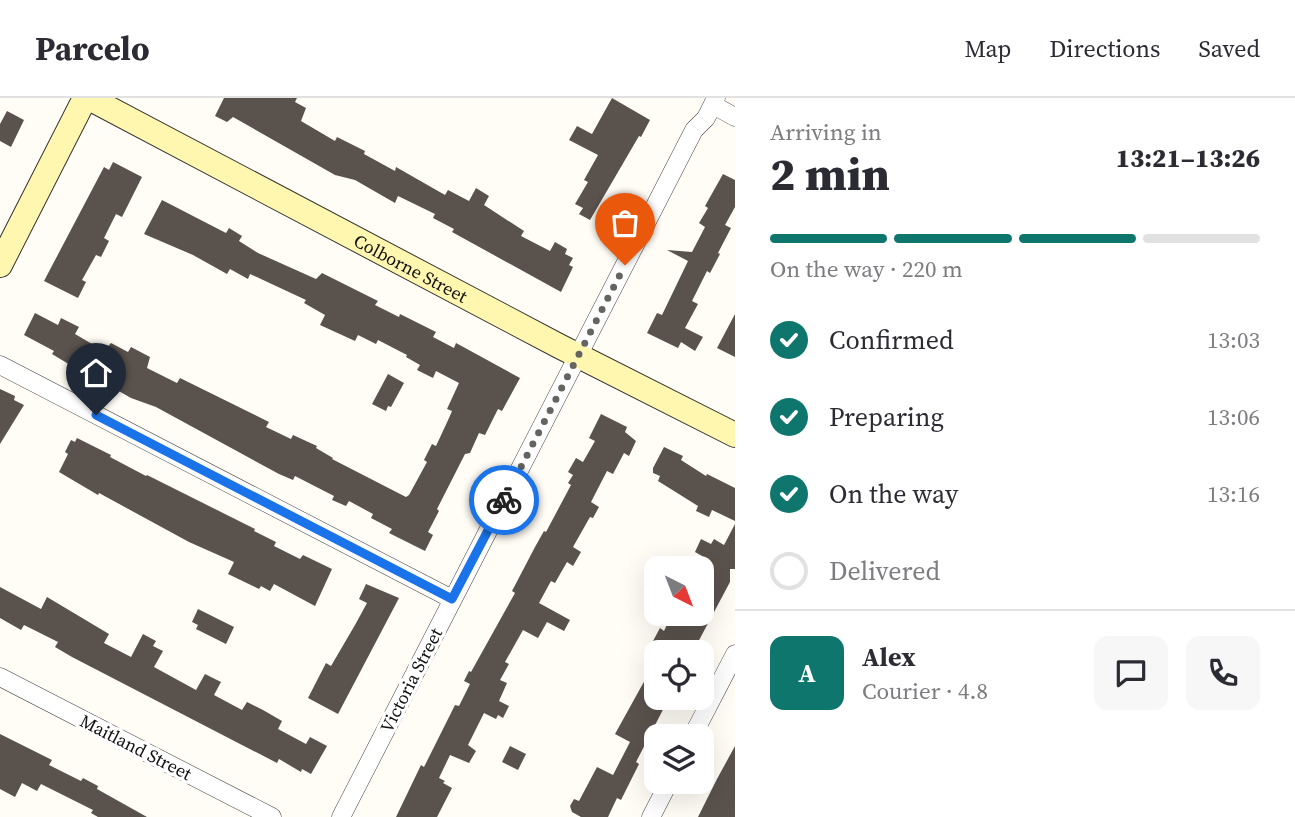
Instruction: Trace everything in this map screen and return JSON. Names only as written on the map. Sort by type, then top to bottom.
[{"type":"street","points":[[0,265],[87,98]]},
{"type":"street","name":"Colborne Street","points":[[87,98],[735,435]]},
{"type":"street","points":[[715,102],[735,117]]},
{"type":"street","name":"Victoria Street","points":[[341,817],[694,130],[706,118],[715,102]]},
{"type":"street","points":[[0,365],[452,599]]},
{"type":"street","points":[[699,724],[735,654]]},
{"type":"street","name":"Maitland Street","points":[[0,677],[272,817]]},
{"type":"street","points":[[651,817],[663,794]]},
{"type":"building","points":[[224,98],[297,98],[295,102],[306,108],[301,121],[335,141],[337,137],[395,171],[396,167],[445,195],[448,190],[469,201],[476,188],[489,196],[484,205],[524,231],[521,236],[550,251],[555,242],[567,249],[565,254],[573,258],[569,265],[573,267],[561,292],[452,232],[454,229],[433,218],[435,214],[398,196],[395,203],[355,180],[335,175],[233,117],[227,122],[215,116]]},
{"type":"building","points":[[612,98],[650,120],[590,220],[579,214],[583,208],[575,204],[588,182],[584,180],[598,155],[569,140],[577,126],[592,134]]},
{"type":"building","points":[[7,111],[24,120],[11,147],[0,141],[0,124]]},
{"type":"building","points":[[113,162],[142,177],[122,217],[116,214],[104,238],[109,241],[101,257],[96,255],[82,280],[86,282],[78,298],[44,281],[104,167],[109,170]]},
{"type":"building","points":[[723,174],[735,180],[735,207],[725,225],[731,228],[710,273],[707,271],[692,301],[698,304],[685,328],[703,337],[695,351],[681,342],[678,348],[647,333],[657,313],[662,315],[688,261],[667,250],[692,252],[705,227],[699,223],[708,208],[705,206]]},
{"type":"building","points":[[162,200],[226,233],[229,228],[242,236],[239,241],[258,253],[316,279],[322,273],[378,301],[375,305],[436,332],[433,337],[454,348],[456,343],[520,378],[502,411],[498,409],[485,435],[479,433],[470,453],[465,454],[437,509],[439,511],[428,532],[433,535],[425,551],[389,533],[392,529],[371,518],[373,514],[349,501],[346,506],[332,500],[334,496],[295,476],[293,480],[279,474],[156,407],[131,398],[117,390],[118,387],[87,371],[85,374],[52,354],[54,351],[24,335],[35,313],[58,325],[61,318],[79,327],[75,334],[104,351],[111,343],[128,352],[131,347],[150,357],[147,368],[177,383],[180,378],[269,422],[266,427],[291,439],[293,435],[317,446],[316,448],[332,459],[406,497],[409,495],[427,462],[424,460],[432,444],[436,446],[449,418],[452,411],[447,409],[459,383],[436,371],[433,378],[417,370],[420,365],[406,357],[407,355],[378,340],[376,344],[358,335],[355,341],[320,325],[325,315],[304,303],[306,300],[250,274],[248,279],[230,269],[227,274],[193,255],[144,234]]},
{"type":"building","points":[[735,314],[735,357],[717,348]]},
{"type":"building","points":[[388,374],[404,383],[386,411],[372,404]]},
{"type":"building","points":[[0,389],[15,396],[14,400],[24,405],[0,444]]},
{"type":"building","points":[[601,414],[627,427],[625,432],[636,441],[629,456],[624,453],[613,474],[607,471],[591,502],[599,507],[573,547],[581,552],[573,566],[567,562],[555,583],[551,581],[539,603],[570,620],[564,631],[547,622],[538,638],[523,630],[505,662],[509,664],[500,680],[507,683],[499,701],[509,706],[503,718],[498,715],[496,719],[484,713],[468,745],[476,751],[469,763],[450,755],[439,778],[452,788],[437,817],[396,817],[421,765],[424,767],[455,705],[459,706],[470,684],[464,681],[469,671],[471,672],[515,593],[512,591],[571,485],[568,483],[573,475],[568,472],[576,458],[583,462],[595,441],[589,438]]},
{"type":"building","points":[[77,438],[146,476],[255,529],[254,531],[276,542],[274,546],[300,559],[303,555],[332,569],[315,606],[274,584],[270,591],[261,586],[259,589],[228,574],[234,562],[189,542],[59,472],[68,454],[65,452],[71,440],[75,442]]},
{"type":"building","points":[[664,447],[683,456],[681,460],[706,476],[707,474],[735,488],[735,521],[712,510],[709,517],[696,511],[698,506],[658,481],[660,476],[653,473],[653,468]]},
{"type":"building","points":[[735,524],[735,569],[730,569],[730,582],[714,612],[714,556],[702,556],[695,552],[701,539],[711,544],[714,539],[724,545]]},
{"type":"building","points":[[366,584],[399,598],[338,714],[308,698],[326,663],[331,666],[367,603],[359,599]]},
{"type":"building","points":[[0,587],[41,609],[47,597],[109,634],[104,643],[131,657],[143,634],[156,641],[153,646],[163,651],[154,667],[196,690],[205,674],[221,682],[214,695],[242,710],[247,702],[282,721],[278,729],[306,744],[310,737],[327,746],[311,774],[302,769],[301,772],[279,759],[277,763],[72,657],[55,647],[58,642],[24,625],[21,630],[0,618]]},
{"type":"building","points":[[198,609],[234,627],[226,644],[196,629],[198,625],[192,622]]},
{"type":"building","points":[[666,626],[707,626],[699,640],[654,640],[660,628],[664,631]]},
{"type":"building","points":[[644,682],[644,710],[663,710],[656,724],[644,724],[644,746],[636,762],[639,764],[621,800],[617,798],[608,817],[581,817],[572,812],[570,806],[574,799],[579,801],[597,767],[613,775],[630,742],[615,734]]},
{"type":"building","points":[[0,734],[52,760],[49,765],[81,781],[83,778],[98,786],[97,789],[147,817],[98,817],[91,813],[93,810],[41,784],[37,791],[22,783],[15,797],[0,789]]},
{"type":"building","points":[[510,746],[526,754],[518,770],[502,762]]},
{"type":"building","points":[[735,746],[735,817],[698,817],[710,794],[714,794],[717,779]]},
{"type":"way so far","points":[[504,500],[625,265]]},
{"type":"route","points":[[96,415],[452,599],[504,500]]}]
